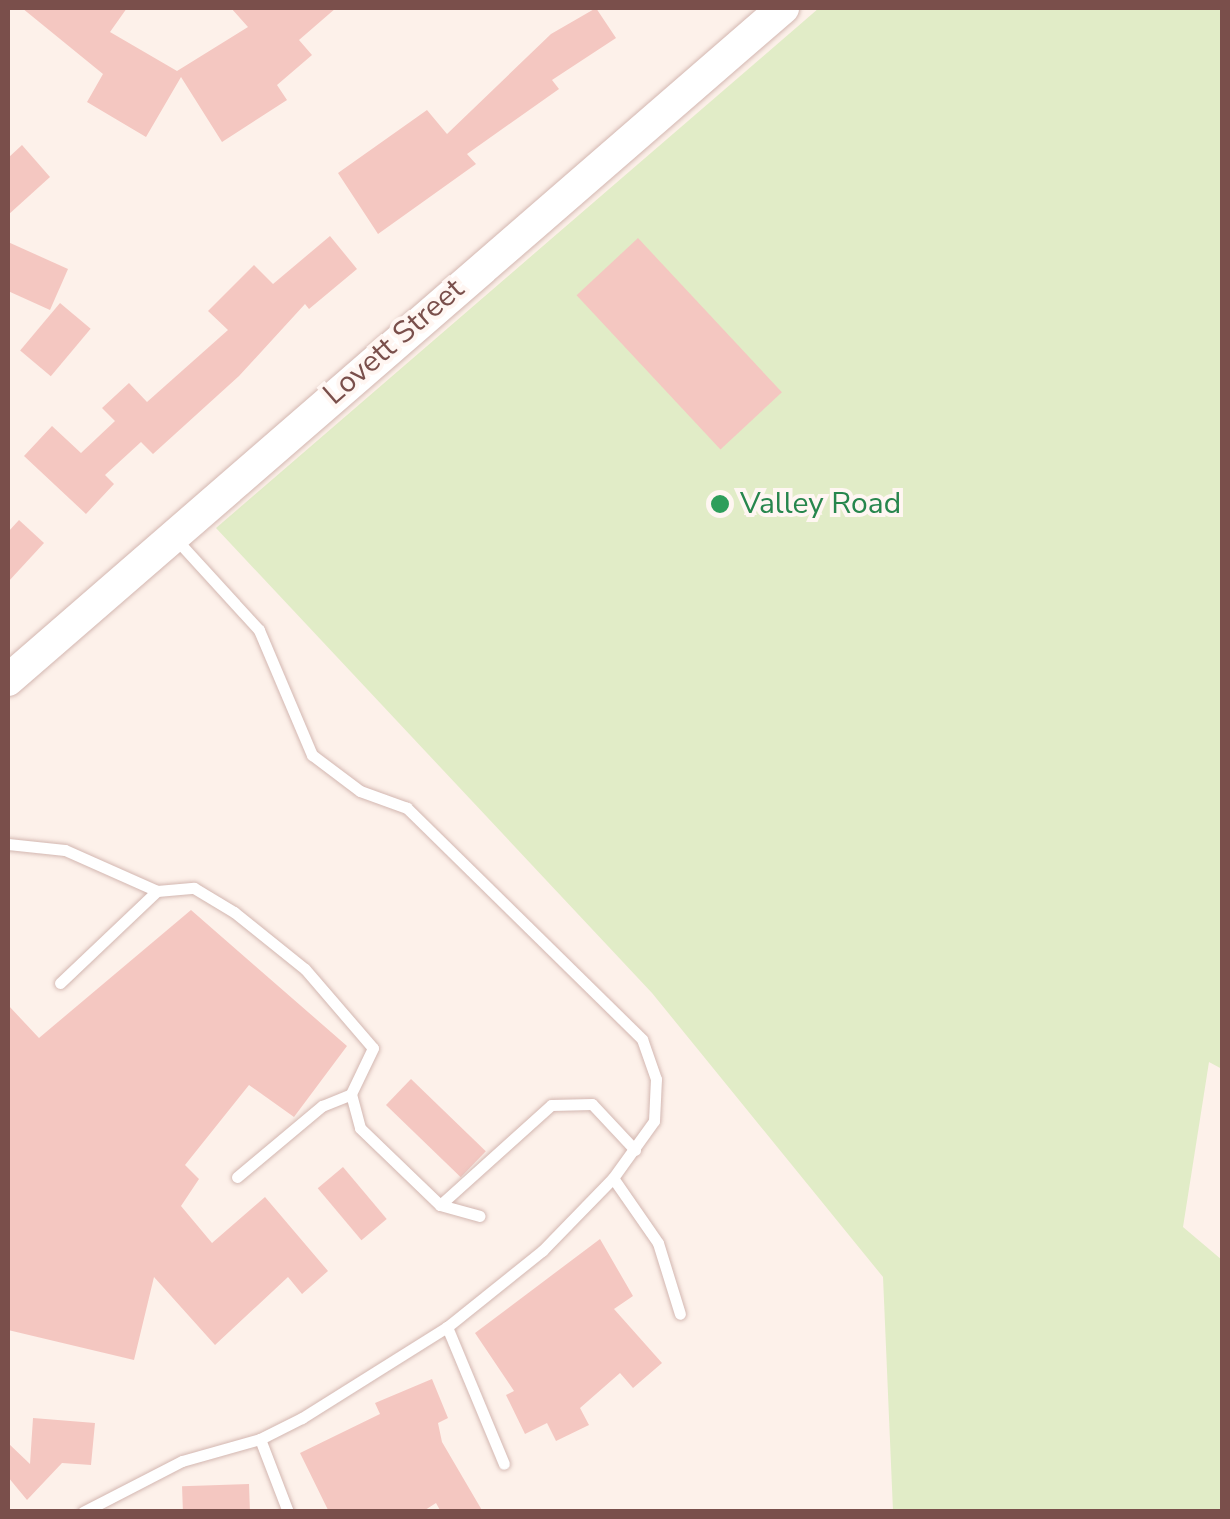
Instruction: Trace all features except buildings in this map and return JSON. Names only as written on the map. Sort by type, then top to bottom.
[{"type":"street","name":"Lovett Street","points":[[8,680],[171,534],[783,8]]},
{"type":"lane","points":[[83,1512],[182,1461],[260,1439],[350,1393],[447,1327],[542,1251],[612,1178],[635,1150],[655,1108],[656,1080],[642,1039],[406,808],[360,791],[312,755],[259,630],[171,534]]},
{"type":"lane","points":[[8,844],[66,850],[157,891],[194,888],[305,969],[374,1048],[351,1094],[322,1106],[236,1177]]},
{"type":"lane","points":[[60,983],[157,891]]},
{"type":"lane","points":[[351,1094],[360,1128],[440,1206],[480,1216]]},
{"type":"lane","points":[[440,1206],[551,1105],[592,1104],[635,1150]]},
{"type":"lane","points":[[612,1178],[658,1243],[680,1314]]},
{"type":"lane","points":[[447,1327],[504,1464]]},
{"type":"lane","points":[[260,1439],[288,1512]]},
{"type":"green space","points":[[819,8],[1222,8],[1222,1069],[1209,1062],[1183,1227],[1222,1260],[1222,1511],[893,1511],[883,1277],[652,993],[216,528]]},
{"type":"place","name":"Valley Road","points":[[720,504]]}]
